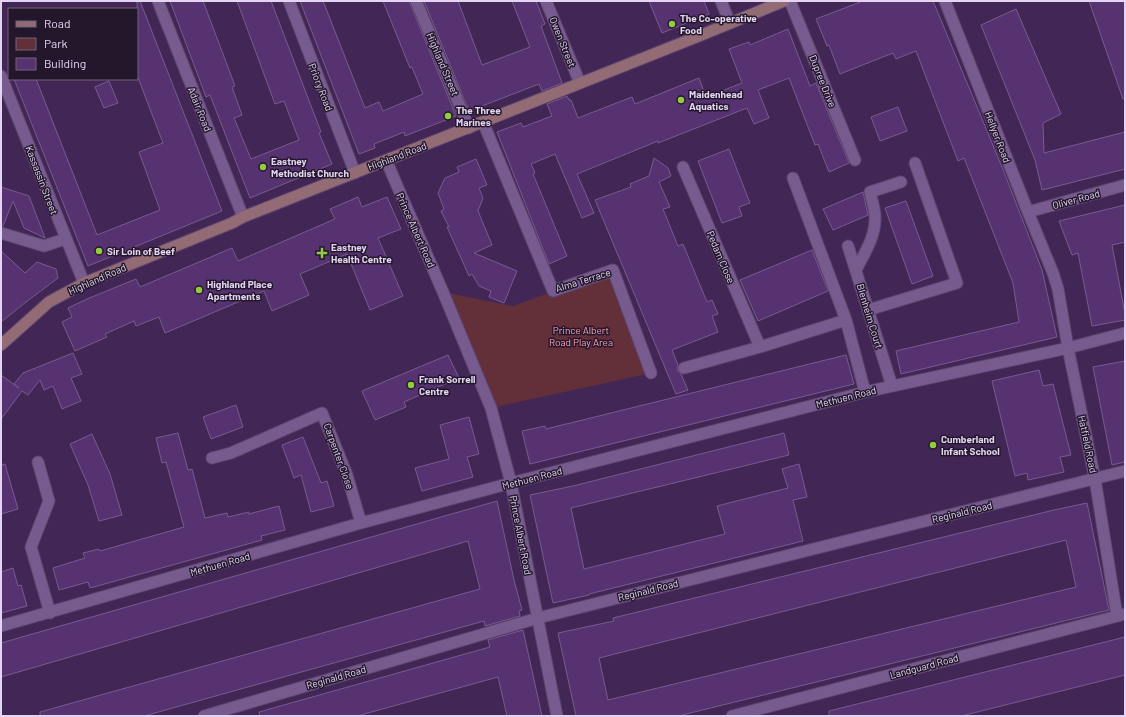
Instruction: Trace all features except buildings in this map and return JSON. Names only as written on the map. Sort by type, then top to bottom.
[{"type":"main road","name":"Highland Road","points":[[1,345],[50,302],[84,283],[243,217],[784,1]]},
{"type":"street","name":"Adair Road","points":[[158,1],[243,217]]},
{"type":"street","name":"Priory Road","points":[[288,1],[355,172]]},
{"type":"street","name":"Highland Street","points":[[416,1],[469,128]]},
{"type":"street","name":"Owen Street","points":[[546,1],[580,83]]},
{"type":"street","points":[[721,1],[730,23]]},
{"type":"street","name":"Dupree Drive","points":[[790,1],[855,160]]},
{"type":"street","name":"Hellyer Road","points":[[945,1],[1028,212],[1054,273]]},
{"type":"street","name":"Kassassin Street","points":[[1,76],[65,239],[84,283]]},
{"type":"street","name":"Alma Terrace","points":[[483,122],[553,292],[613,270],[651,373]]},
{"type":"street","name":"Prince Albert Road","points":[[386,160],[491,408],[511,483],[557,716]]},
{"type":"street","points":[[868,310],[957,283],[914,163]]},
{"type":"street","name":"Pedam Close","points":[[683,167],[760,347]]},
{"type":"street","points":[[793,178],[846,320],[865,392]]},
{"type":"street","points":[[856,270],[874,228],[875,216],[870,192],[901,182]]},
{"type":"street","name":"Oliver Road","points":[[1028,212],[1125,185]]},
{"type":"street","points":[[1,233],[44,246],[65,239]]},
{"type":"street","name":"Blenheim Court","points":[[848,246],[892,386]]},
{"type":"street","name":"Hatfield Road","points":[[1054,273],[1121,615]]},
{"type":"street","points":[[684,368],[760,347],[846,320]]},
{"type":"street","name":"Methuen Road","points":[[1,626],[361,523],[511,483],[865,392],[1068,348],[1125,333]]},
{"type":"street","name":"Carpenter Close","points":[[212,458],[231,453],[322,413],[348,475],[361,523]]},
{"type":"street","points":[[38,462],[49,501],[31,547],[50,613]]},
{"type":"street","name":"Reginald Road","points":[[204,716],[538,618],[1125,471]]},
{"type":"street","name":"Landguard Road","points":[[732,716],[1121,615]]},
{"type":"green space","name":"Prince Albert Road Play Area","points":[[613,270],[651,373],[491,408],[443,292],[513,306]]},
{"type":"place","name":"The Co-operative Food","points":[[672,24]]},
{"type":"place","name":"Maidenhead Aquatics","points":[[681,100]]},
{"type":"place","name":"The Three Marines","points":[[448,116]]},
{"type":"place","name":"Eastney Methodist Church","points":[[263,167]]},
{"type":"place","name":"Sir Loin of Beef","points":[[99,251]]},
{"type":"place","name":"Eastney Health Centre","points":[[322,253]]},
{"type":"place","name":"Highland Place Apartments","points":[[199,290]]},
{"type":"place","name":"Frank Sorrell Centre","points":[[411,385]]},
{"type":"place","name":"Cumberland Infant School","points":[[933,445]]}]
